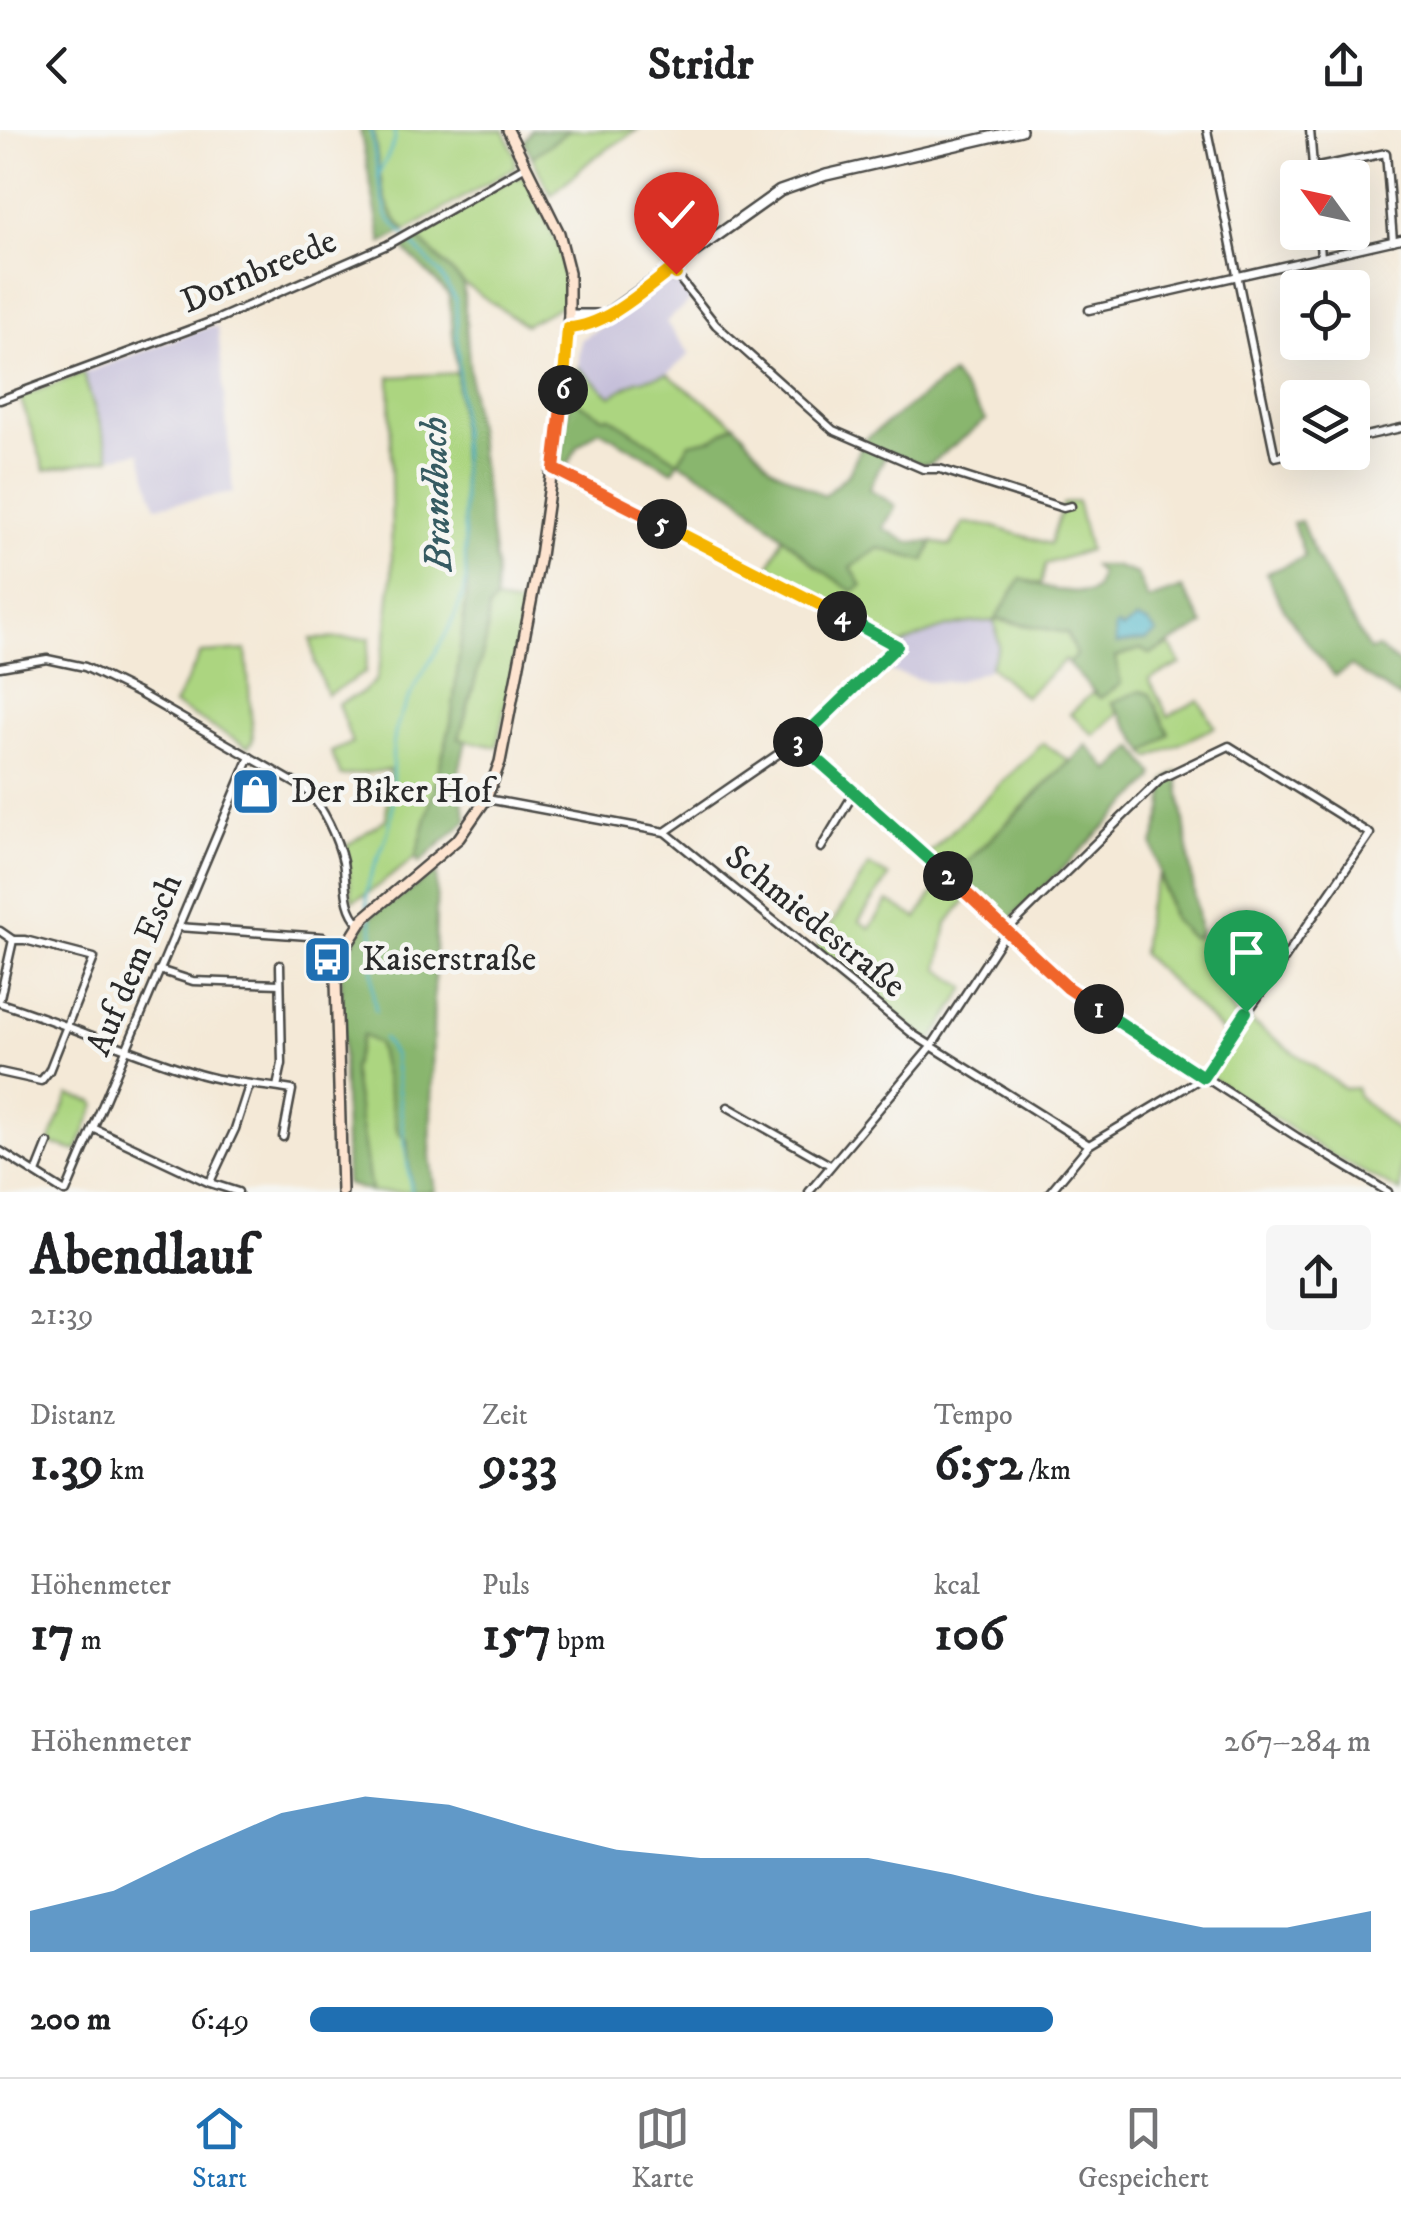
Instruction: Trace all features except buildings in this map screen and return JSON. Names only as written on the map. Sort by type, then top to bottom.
[{"type":"main road","points":[[342,1192],[336,981],[342,953],[365,917],[446,850],[486,799],[500,762],[554,469],[569,315],[569,272],[564,246],[508,130]]},
{"type":"street","points":[[568,328],[581,327],[618,307],[780,192],[846,170],[1021,130]]},
{"type":"street","points":[[1207,130],[1276,457],[1280,456]]},
{"type":"street","points":[[1310,130],[1313,160]]},
{"type":"street","points":[[1089,310],[1397,240],[1386,153],[1361,160]]},
{"type":"street","name":"Dornbreede","points":[[0,400],[218,319],[387,245],[526,166]]},
{"type":"street","points":[[1321,250],[1322,257]]},
{"type":"street","points":[[672,269],[716,324],[832,430],[923,469],[940,469],[1063,508],[1071,506]]},
{"type":"street","points":[[569,315],[600,315],[618,307]]},
{"type":"street","points":[[1370,435],[1401,428]]},
{"type":"street","points":[[554,469],[897,646],[797,742],[665,832]]},
{"type":"street","points":[[0,666],[47,659],[85,667],[297,784],[315,799],[335,839],[350,912],[365,917]]},
{"type":"street","points":[[797,742],[1008,929],[1068,988],[1388,1192]]},
{"type":"street","points":[[809,1192],[931,1046],[1008,929],[1162,778],[1229,746],[1370,834],[1203,1077],[1089,1145],[1050,1192]]},
{"type":"street","name":"Auf dem Esch","points":[[65,1192],[250,757]]},
{"type":"street","points":[[821,848],[854,793]]},
{"type":"street","name":"Schmiedestraße","points":[[486,799],[665,832],[931,1046],[1089,1145]]},
{"type":"street","points":[[178,927],[324,937]]},
{"type":"street","points":[[0,931],[12,940],[94,958],[49,1072],[40,1081],[0,1072]]},
{"type":"street","points":[[12,940],[0,1000],[194,1073],[250,1086],[292,1090],[283,1138]]},
{"type":"street","points":[[277,1088],[282,1064],[280,965]]},
{"type":"street","points":[[159,970],[193,981],[280,984]]},
{"type":"street","points":[[210,1183],[250,1086]]},
{"type":"street","points":[[728,1107],[830,1165]]},
{"type":"street","points":[[93,1128],[210,1183],[238,1192]]},
{"type":"street","points":[[36,1174],[48,1143]]},
{"type":"street","points":[[0,1151],[65,1192]]},
{"type":"shaded area","points":[[674,277],[692,299],[666,322],[690,354],[667,374],[636,381],[611,396],[578,367],[581,340]]},
{"type":"shaded area","points":[[211,326],[218,328],[233,493],[156,506],[140,452],[45,470],[20,397]]},
{"type":"shaded area","points":[[994,621],[999,646],[988,670],[957,681],[929,682],[878,668],[901,645],[941,627]]},
{"type":"green space","points":[[360,130],[373,130],[385,198],[406,231],[382,243]]},
{"type":"green space","points":[[373,130],[504,130],[515,155],[515,167],[406,231],[385,198]]},
{"type":"green space","points":[[531,130],[570,130],[532,157],[524,142]]},
{"type":"green space","points":[[570,130],[637,130],[592,159],[551,195],[532,157]]},
{"type":"green space","points":[[524,177],[561,252],[566,303],[525,325],[463,283],[415,235],[513,178]]},
{"type":"green space","points":[[415,235],[463,283],[472,402],[496,568],[495,601],[489,608],[486,641],[459,739],[466,741],[457,780],[467,820],[419,863],[416,857],[451,723],[467,592],[457,373],[449,295],[400,245]]},
{"type":"green space","points":[[578,367],[611,396],[636,381],[667,374],[735,424],[714,438],[690,443],[678,461],[610,417],[603,417],[570,398]]},
{"type":"green space","points":[[83,373],[111,458],[45,470],[20,397]]},
{"type":"green space","points":[[457,373],[467,592],[451,723],[416,857],[352,901],[346,846],[386,819],[389,770],[341,776],[331,752],[352,743],[338,704],[362,693],[376,680],[386,637],[392,576],[390,377]]},
{"type":"green space","points":[[952,374],[986,420],[931,463],[921,464],[887,452],[869,489],[896,506],[883,528],[908,542],[933,542],[924,561],[879,548],[851,567],[862,586],[852,591],[817,567],[734,493],[679,462],[673,471],[599,430],[578,446],[566,468],[560,466],[570,398],[603,417],[610,417],[678,461],[690,443],[714,438],[735,424],[771,467],[824,496],[849,473],[864,440]]},
{"type":"green space","points":[[1077,501],[1089,550],[1046,564],[1041,584],[1021,579],[996,620],[1067,633],[1076,655],[1068,664],[1065,660],[1025,697],[990,666],[999,646],[994,621],[946,627],[901,645],[766,574],[784,535],[817,567],[851,567],[879,548],[924,561],[933,542],[950,546],[964,523],[991,526],[1050,544],[1063,504]]},
{"type":"green space","points":[[1301,521],[1316,557],[1369,650],[1378,648],[1401,665],[1401,699],[1351,666],[1335,676],[1279,601],[1267,573],[1305,557],[1293,523]]},
{"type":"green space","points":[[1093,566],[1114,566],[1137,574],[1148,600],[1182,588],[1204,625],[1150,654],[1141,649],[1115,657],[1121,684],[1100,698],[1068,664],[1076,655],[1067,633],[994,621],[1021,579],[1056,590],[1089,593],[1096,588],[1100,574]]},
{"type":"green space","points":[[495,601],[525,606],[497,747],[459,739],[486,641],[489,607]]},
{"type":"green space","points":[[370,638],[365,673],[327,695],[315,664],[311,639]]},
{"type":"green space","points":[[1170,645],[1181,664],[1149,679],[1168,716],[1199,700],[1215,727],[1150,758],[1146,753],[1169,734],[1112,703],[1118,713],[1094,735],[1070,714],[1092,693],[1100,697],[1115,657],[1141,649],[1150,654]]},
{"type":"green space","points":[[246,650],[253,740],[248,747],[174,705],[201,653]]},
{"type":"green space","points":[[1140,691],[1150,694],[1169,734],[1146,753],[1112,702]]},
{"type":"green space","points":[[1043,743],[1069,761],[953,876],[929,856],[931,851]]},
{"type":"green space","points":[[1087,745],[1110,771],[1134,747],[1154,774],[1153,780],[1010,920],[1004,920],[953,876]]},
{"type":"green space","points":[[1177,772],[1200,934],[1192,938],[1173,920],[1153,845],[1166,780]]},
{"type":"green space","points":[[869,865],[889,877],[859,921],[870,928],[888,901],[917,918],[944,876],[968,898],[947,923],[939,969],[966,988],[928,1041],[815,950]]},
{"type":"green space","points":[[437,872],[430,1157],[435,1192],[411,1192],[407,1140],[398,1133],[378,1044],[363,1035],[352,1069],[371,1192],[346,1184],[341,975],[351,947],[368,921]]},
{"type":"green space","points":[[1159,876],[1173,920],[1192,938],[1197,935],[1238,1021],[1227,1036],[1142,954],[1147,907]]},
{"type":"green space","points":[[1246,1018],[1345,1089],[1356,1088],[1359,1097],[1401,1134],[1401,1192],[1335,1157],[1210,1077],[1209,1070]]},
{"type":"green space","points":[[362,1035],[378,1044],[398,1133],[407,1140],[411,1192],[371,1192],[352,1069]]},
{"type":"green space","points":[[69,1095],[96,1105],[77,1151],[51,1144],[50,1140]]},
{"type":"water","points":[[1137,619],[1148,623],[1157,633],[1146,640],[1116,644],[1115,627],[1122,629]]},
{"type":"waterway","points":[[371,130],[378,174]]},
{"type":"waterway","name":"Brandbach","points":[[368,908],[368,887],[391,814],[395,733],[416,685],[454,619],[466,581],[456,300],[439,273],[387,216],[378,176],[395,141],[394,130]]},
{"type":"waterway","name":"Brandbach","points":[[370,916],[376,1011]]},
{"type":"waterway","points":[[383,1038],[394,1056],[411,1192]]},
{"type":"place","name":"Der Biker Hof","points":[[256,792]]},
{"type":"place","name":"Kaiserstraße","points":[[327,960]]},
{"type":"route","points":[[676,274],[672,269],[602,318],[568,328],[554,469],[897,646],[797,742],[1008,929],[1068,988],[1203,1077],[1246,1012]]}]
